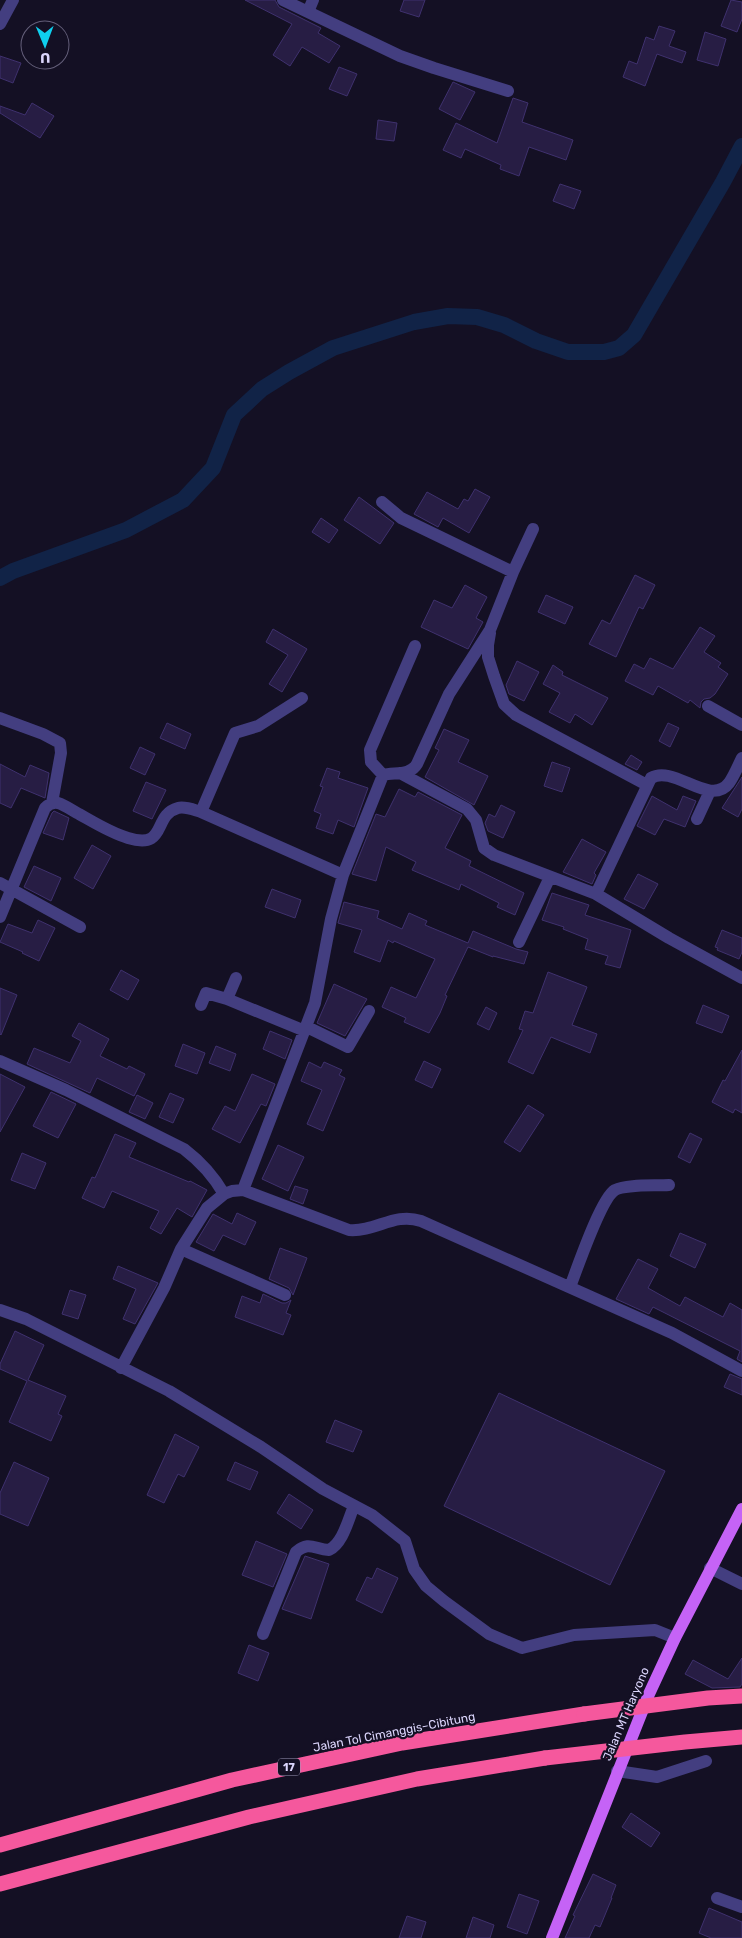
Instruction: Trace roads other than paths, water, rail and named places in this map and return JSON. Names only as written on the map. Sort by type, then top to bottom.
[{"type":"highway","name":"Jalan Tol Cimanggis–Cibitung","points":[[0,1845],[232,1780],[402,1743],[584,1714],[708,1698],[742,1696]]},
{"type":"highway","points":[[0,1884],[249,1817],[417,1780],[545,1758],[742,1737]]},
{"type":"main road","name":"Jalan MT Haryono","points":[[552,1938],[635,1725],[675,1638],[742,1508]]},
{"type":"street","points":[[0,24],[13,0]]},
{"type":"street","points":[[284,0],[310,6],[400,56],[508,91]]},
{"type":"street","points":[[382,502],[400,518],[513,572]]},
{"type":"street","points":[[383,775],[413,770],[449,694],[490,630],[513,572],[533,529]]},
{"type":"street","points":[[490,630],[488,657],[504,704],[516,715],[647,785]]},
{"type":"street","points":[[383,775],[372,762],[370,750],[415,646]]},
{"type":"street","points":[[201,812],[235,733],[258,726],[302,698]]},
{"type":"street","points":[[708,706],[742,726]]},
{"type":"street","points":[[0,718],[60,743],[61,753],[52,803]]},
{"type":"street","points":[[596,894],[647,785],[656,775],[668,776],[710,791],[721,789],[728,784],[742,758]]},
{"type":"street","points":[[400,773],[467,809],[476,820],[484,848],[494,855],[596,894],[669,938],[742,978]]},
{"type":"street","points":[[243,1190],[306,1029],[320,982],[331,919],[343,875],[383,775]]},
{"type":"street","points":[[697,819],[710,791]]},
{"type":"street","points":[[0,917],[45,808],[48,804],[52,803],[61,804],[122,836],[145,842],[153,837],[168,814],[179,807],[201,812],[343,875]]},
{"type":"street","points":[[519,942],[550,877]]},
{"type":"street","points":[[0,883],[80,927]]},
{"type":"street","points":[[227,999],[236,978]]},
{"type":"street","points":[[201,1005],[206,993],[227,999],[348,1047],[369,1011]]},
{"type":"street","points":[[0,1061],[66,1090],[184,1149],[198,1159],[215,1178],[224,1194]]},
{"type":"street","points":[[570,1287],[594,1226],[608,1197],[613,1191],[631,1187],[669,1185]]},
{"type":"street","points":[[121,1368],[164,1288],[181,1249],[207,1208],[224,1194],[243,1190],[349,1230],[359,1231],[400,1218],[410,1218],[672,1333],[742,1371]]},
{"type":"street","points":[[181,1249],[285,1295]]},
{"type":"street","points":[[0,1310],[26,1319],[169,1391],[262,1447],[323,1489],[372,1515],[405,1541],[414,1569],[426,1586],[444,1602],[489,1634],[522,1648],[574,1635],[655,1630],[675,1638]]},
{"type":"street","points":[[263,1634],[296,1552],[302,1546],[329,1550],[334,1548],[340,1539],[354,1506]]},
{"type":"street","points":[[710,1568],[742,1584]]},
{"type":"street","points":[[617,1771],[657,1777],[706,1761]]},
{"type":"street","points":[[717,1898],[742,1907]]},
{"type":"waterway","points":[[0,578],[13,571],[126,530],[183,500],[213,468],[234,415],[262,389],[333,348],[414,322],[448,316],[477,317],[504,325],[536,341],[568,352],[604,352],[619,348],[634,335],[742,146]]}]
